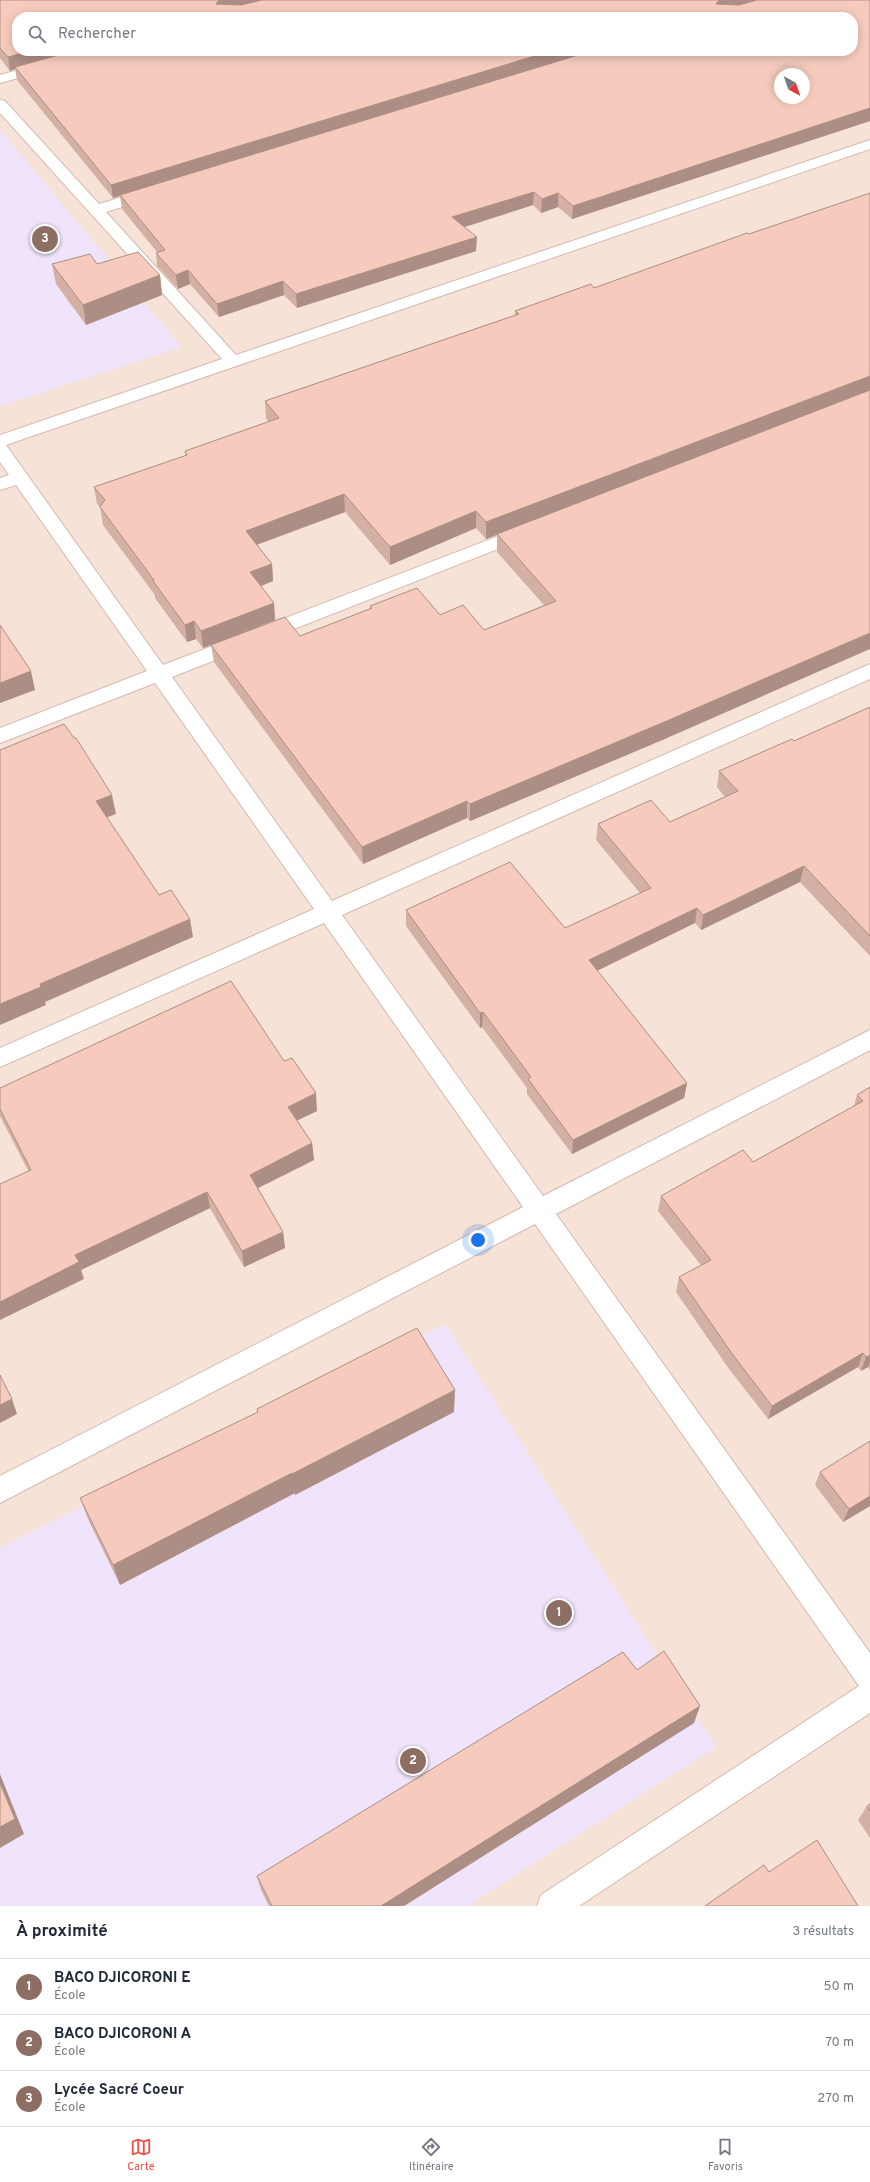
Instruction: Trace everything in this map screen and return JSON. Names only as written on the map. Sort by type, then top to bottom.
[{"type":"street","points":[[0,79],[83,56]]},
{"type":"street","points":[[0,104],[234,361]]},
{"type":"street","points":[[0,441],[863,146],[870,159]]},
{"type":"street","points":[[95,210],[163,189]]},
{"type":"street","points":[[0,449],[10,481],[160,674],[870,1677]]},
{"type":"street","points":[[0,736],[544,525]]},
{"type":"street","points":[[0,1058],[870,671]]},
{"type":"street","points":[[0,1490],[870,1039]]},
{"type":"street","points":[[552,1906],[870,1696]]},
{"type":"shaded area","points":[[0,0],[870,0],[870,1906],[0,1906]]},
{"type":"shaded area","points":[[0,130],[181,347],[0,406]]},
{"type":"shaded area","points":[[445,1324],[716,1747],[467,1906],[0,1906],[0,1548]]},
{"type":"building","points":[[0,0],[219,0],[216,4],[241,5],[262,0],[719,0],[716,4],[739,5],[757,0],[870,0],[870,108],[573,206],[558,193],[542,199],[534,192],[452,217],[477,237],[296,294],[283,281],[217,304],[188,270],[176,275],[156,253],[165,250],[120,195],[575,56],[858,56],[858,12],[12,12],[12,56],[8,57],[0,48]]},
{"type":"building","points":[[55,56],[535,56],[111,185],[15,67]]},
{"type":"building","points":[[870,193],[870,376],[486,522],[476,511],[390,547],[344,494],[246,531],[272,564],[250,572],[274,603],[201,631],[194,621],[185,625],[100,507],[105,500],[94,487],[187,455],[185,451],[279,418],[265,401],[519,314],[515,311],[591,284],[594,288],[747,233],[749,234]]},
{"type":"building","points":[[138,252],[160,275],[83,305],[52,264],[90,254],[97,264]]},
{"type":"building","points":[[870,390],[870,633],[470,804],[467,801],[362,847],[211,645],[285,617],[300,636],[372,608],[370,606],[417,588],[440,615],[463,605],[484,630],[556,601],[497,534]]},
{"type":"building","points":[[0,625],[31,671],[0,683]]},
{"type":"building","points":[[870,707],[870,936],[804,866],[703,915],[697,908],[589,960],[687,1083],[573,1140],[528,1079],[531,1077],[483,1012],[480,1013],[406,910],[510,862],[565,928],[651,888],[598,824],[651,800],[670,822],[738,791],[719,771],[792,739],[794,741]]},
{"type":"building","points":[[64,724],[74,738],[76,738],[112,795],[96,801],[159,895],[171,890],[190,919],[40,984],[41,987],[0,1004],[0,750]]},
{"type":"building","points":[[231,981],[284,1061],[292,1058],[316,1093],[288,1107],[312,1143],[250,1175],[283,1232],[242,1251],[207,1192],[75,1255],[79,1262],[0,1302],[0,1184],[31,1170],[0,1109],[0,1088]]},
{"type":"building","points":[[870,1087],[870,1355],[866,1357],[863,1353],[772,1406],[733,1355],[679,1277],[711,1260],[661,1196],[743,1150],[753,1162],[863,1101],[857,1095]]},
{"type":"building","points":[[417,1328],[455,1390],[113,1565],[80,1498],[258,1412],[257,1409]]},
{"type":"building","points":[[0,1375],[12,1399],[0,1405]]},
{"type":"building","points":[[870,1441],[870,1496],[849,1509],[820,1472]]},
{"type":"building","points":[[664,1651],[700,1706],[381,1906],[272,1906],[257,1876],[623,1652],[637,1670]]},
{"type":"building","points":[[0,1783],[15,1819],[0,1827]]},
{"type":"building","points":[[870,1804],[870,1811],[867,1806]]},
{"type":"building","points":[[817,1840],[858,1906],[705,1906],[764,1865],[769,1872]]},
{"type":"place","name":"Lycée Sacré Coeur","points":[[45,239]]},
{"type":"place","name":"BACO DJICORONI E","points":[[559,1613]]},
{"type":"place","name":"BACO DJICORONI A","points":[[413,1761]]}]
